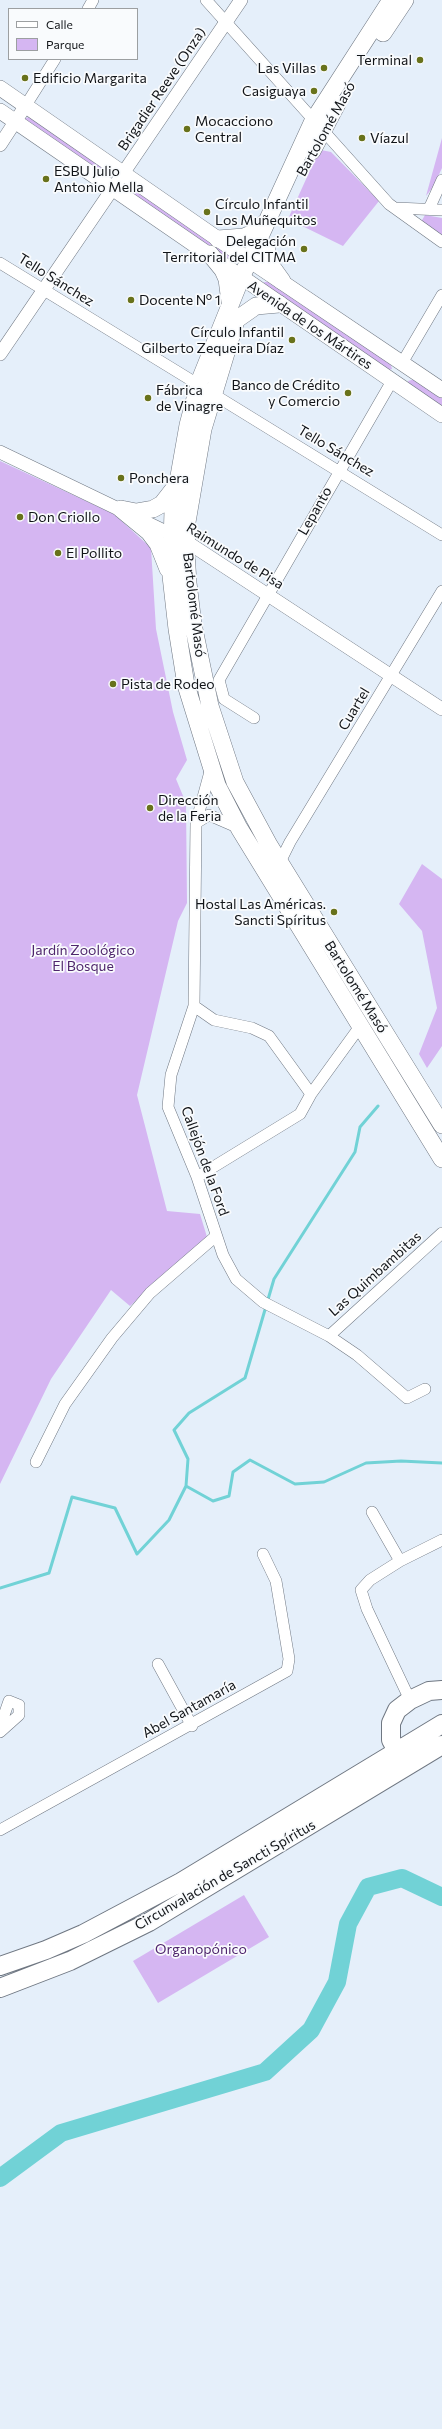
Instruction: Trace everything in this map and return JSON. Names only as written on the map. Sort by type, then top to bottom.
[{"type":"highway","points":[[406,1767],[391,1740],[391,1723],[397,1710],[410,1700],[429,1691],[442,1690]]},
{"type":"highway","name":"Circunvalación de Sancti Spíritus","points":[[0,1966],[46,1950],[83,1934],[181,1882],[442,1724]]},
{"type":"highway","name":"Circunvalación de Sancti Spíritus","points":[[0,1988],[70,1960],[149,1922],[442,1745]]},
{"type":"main road","name":"Bartolomé Masó","points":[[391,0],[318,126],[266,222],[254,263],[233,312],[206,390],[177,484],[173,510],[188,583],[193,624],[210,706],[235,782],[268,846],[442,1125]]},
{"type":"main road","name":"Bartolomé Masó","points":[[254,263],[267,246],[318,126],[406,0]]},
{"type":"main road","name":"Avenida de los Mártires","points":[[0,88],[218,239],[442,390]]},
{"type":"main road","name":"Avenida de los Mártires","points":[[0,111],[442,415]]},
{"type":"main road","points":[[218,239],[244,237],[253,234],[266,222]]},
{"type":"main road","points":[[267,246],[267,260],[282,282]]},
{"type":"main road","points":[[210,254],[223,270],[227,279],[233,312],[256,306],[279,304]]},
{"type":"main road","name":"Lepanto","points":[[392,381],[402,363]]},
{"type":"main road","name":"Bartolomé Masó","points":[[206,390],[196,465],[171,576],[177,629],[186,685],[211,767],[239,828],[442,1158]]},
{"type":"main road","points":[[121,509],[136,512],[153,509],[162,504],[177,484]]},
{"type":"main road","points":[[121,509],[149,532],[158,544],[171,576]]},
{"type":"main road","points":[[252,849],[268,846]]},
{"type":"street","points":[[206,0],[370,184],[396,208],[442,242]]},
{"type":"street","name":"Brigadier Reeve (Onza)","points":[[0,354],[114,189],[241,0]]},
{"type":"street","points":[[0,146],[54,60]]},
{"type":"street","points":[[429,209],[442,180]]},
{"type":"street","points":[[396,208],[442,210]]},
{"type":"street","name":"Tello Sánchez","points":[[0,263],[339,470],[442,535]]},
{"type":"street","name":"Lepanto","points":[[402,363],[442,295]]},
{"type":"street","name":"Lepanto","points":[[254,718],[224,699],[219,680],[339,470],[392,381]]},
{"type":"street","name":"Raimundo de Pisa","points":[[0,452],[121,509],[179,539],[442,709]]},
{"type":"street","name":"Cuartel","points":[[279,864],[290,842],[442,591]]},
{"type":"street","name":"Callejón de la Ford","points":[[211,767],[196,823],[194,1006],[171,1075],[168,1107],[197,1177],[216,1236],[236,1279],[263,1302],[329,1336],[357,1355],[407,1398],[425,1389]]},
{"type":"street","points":[[196,823],[209,815],[239,828]]},
{"type":"street","points":[[268,846],[290,842]]},
{"type":"street","points":[[194,1006],[214,1020],[252,1028],[268,1036],[310,1094]]},
{"type":"street","points":[[197,1177],[300,1114],[310,1094],[360,1025]]},
{"type":"street","name":"Las Quimbambitas","points":[[329,1336],[442,1233]]},
{"type":"street","points":[[36,1462],[65,1404],[112,1338],[150,1293],[216,1236]]},
{"type":"street","points":[[372,1512],[400,1561]]},
{"type":"street","points":[[410,1700],[367,1609],[361,1590],[370,1580],[400,1561],[442,1540]]},
{"type":"street","name":"Abel Santamaría","points":[[0,1830],[192,1726],[287,1671],[289,1659],[276,1581],[263,1554]]},
{"type":"street","points":[[158,1664],[192,1726]]},
{"type":"street","points":[[0,1727],[9,1701],[19,1705],[19,1715],[0,1732]]},
{"type":"green space","points":[[31,116],[111,172],[111,179],[24,119]]},
{"type":"green space","points":[[442,138],[442,168],[433,187],[426,196]]},
{"type":"green space","points":[[321,150],[331,152],[379,201],[343,246],[288,219],[317,155]]},
{"type":"green space","points":[[131,185],[229,252],[233,260],[222,260],[124,187]]},
{"type":"green space","points":[[425,215],[442,218],[442,236],[421,222]]},
{"type":"green space","points":[[264,282],[272,282],[390,362],[392,369],[384,371],[268,290]]},
{"type":"green space","points":[[415,379],[442,398],[442,409],[411,388],[408,381]]},
{"type":"green space","name":"Jardín Zoológico El Bosque","points":[[0,461],[114,514],[151,548],[156,629],[173,712],[187,760],[176,779],[186,803],[187,903],[178,921],[137,1095],[167,1211],[200,1214],[207,1237],[130,1306],[111,1290],[51,1379],[0,1484]]},
{"type":"green space","points":[[422,864],[442,879],[442,1046],[427,1068],[419,1054],[437,1008],[422,931],[399,904]]},
{"type":"green space","name":"Organopónico","points":[[244,1895],[269,1937],[158,2003],[133,1961]]},
{"type":"waterway","points":[[186,1486],[188,1459],[174,1430],[189,1413],[245,1378],[274,1279],[355,1152],[360,1127],[378,1106]]},
{"type":"waterway","points":[[0,1588],[49,1573],[72,1497],[115,1508],[137,1554],[169,1520],[186,1486],[213,1501],[229,1496],[233,1472],[250,1460],[295,1484],[324,1482],[366,1463],[401,1461],[442,1463]]},
{"type":"waterway","points":[[0,2178],[61,2133],[265,2072],[311,2030],[337,1982],[348,1924],[368,1887],[402,1878],[442,1897]]},
{"type":"place","name":"Terminal","points":[[420,60]]},
{"type":"place","name":"Las Villas","points":[[324,68]]},
{"type":"place","name":"Edificio Margarita","points":[[25,78]]},
{"type":"place","name":"Casiguaya","points":[[314,91]]},
{"type":"place","name":"Mocacciono Central","points":[[187,129]]},
{"type":"place","name":"Víazul","points":[[362,138]]},
{"type":"place","name":"ESBU Julio Antonio Mella","points":[[46,179]]},
{"type":"place","name":"Círculo Infantil Los Muñequitos","points":[[207,212]]},
{"type":"place","name":"Delegación Territorial del CITMA","points":[[304,249]]},
{"type":"place","name":"Docente Nº 1","points":[[131,300]]},
{"type":"place","name":"Círculo Infantil Gilberto Zequeira Díaz","points":[[292,340]]},
{"type":"place","name":"Banco de Crédito y Comercio","points":[[348,393]]},
{"type":"place","name":"Fábrica de Vinagre","points":[[148,398]]},
{"type":"place","name":"Ponchera","points":[[121,478]]},
{"type":"place","name":"Don Criollo","points":[[20,517]]},
{"type":"place","name":"El Pollito","points":[[58,553]]},
{"type":"place","name":"Pista de Rodeo","points":[[113,684]]},
{"type":"place","name":"Dirección de la Feria","points":[[150,808]]},
{"type":"place","name":"Hostal Las Américas. Sancti Spíritus","points":[[334,912]]}]
